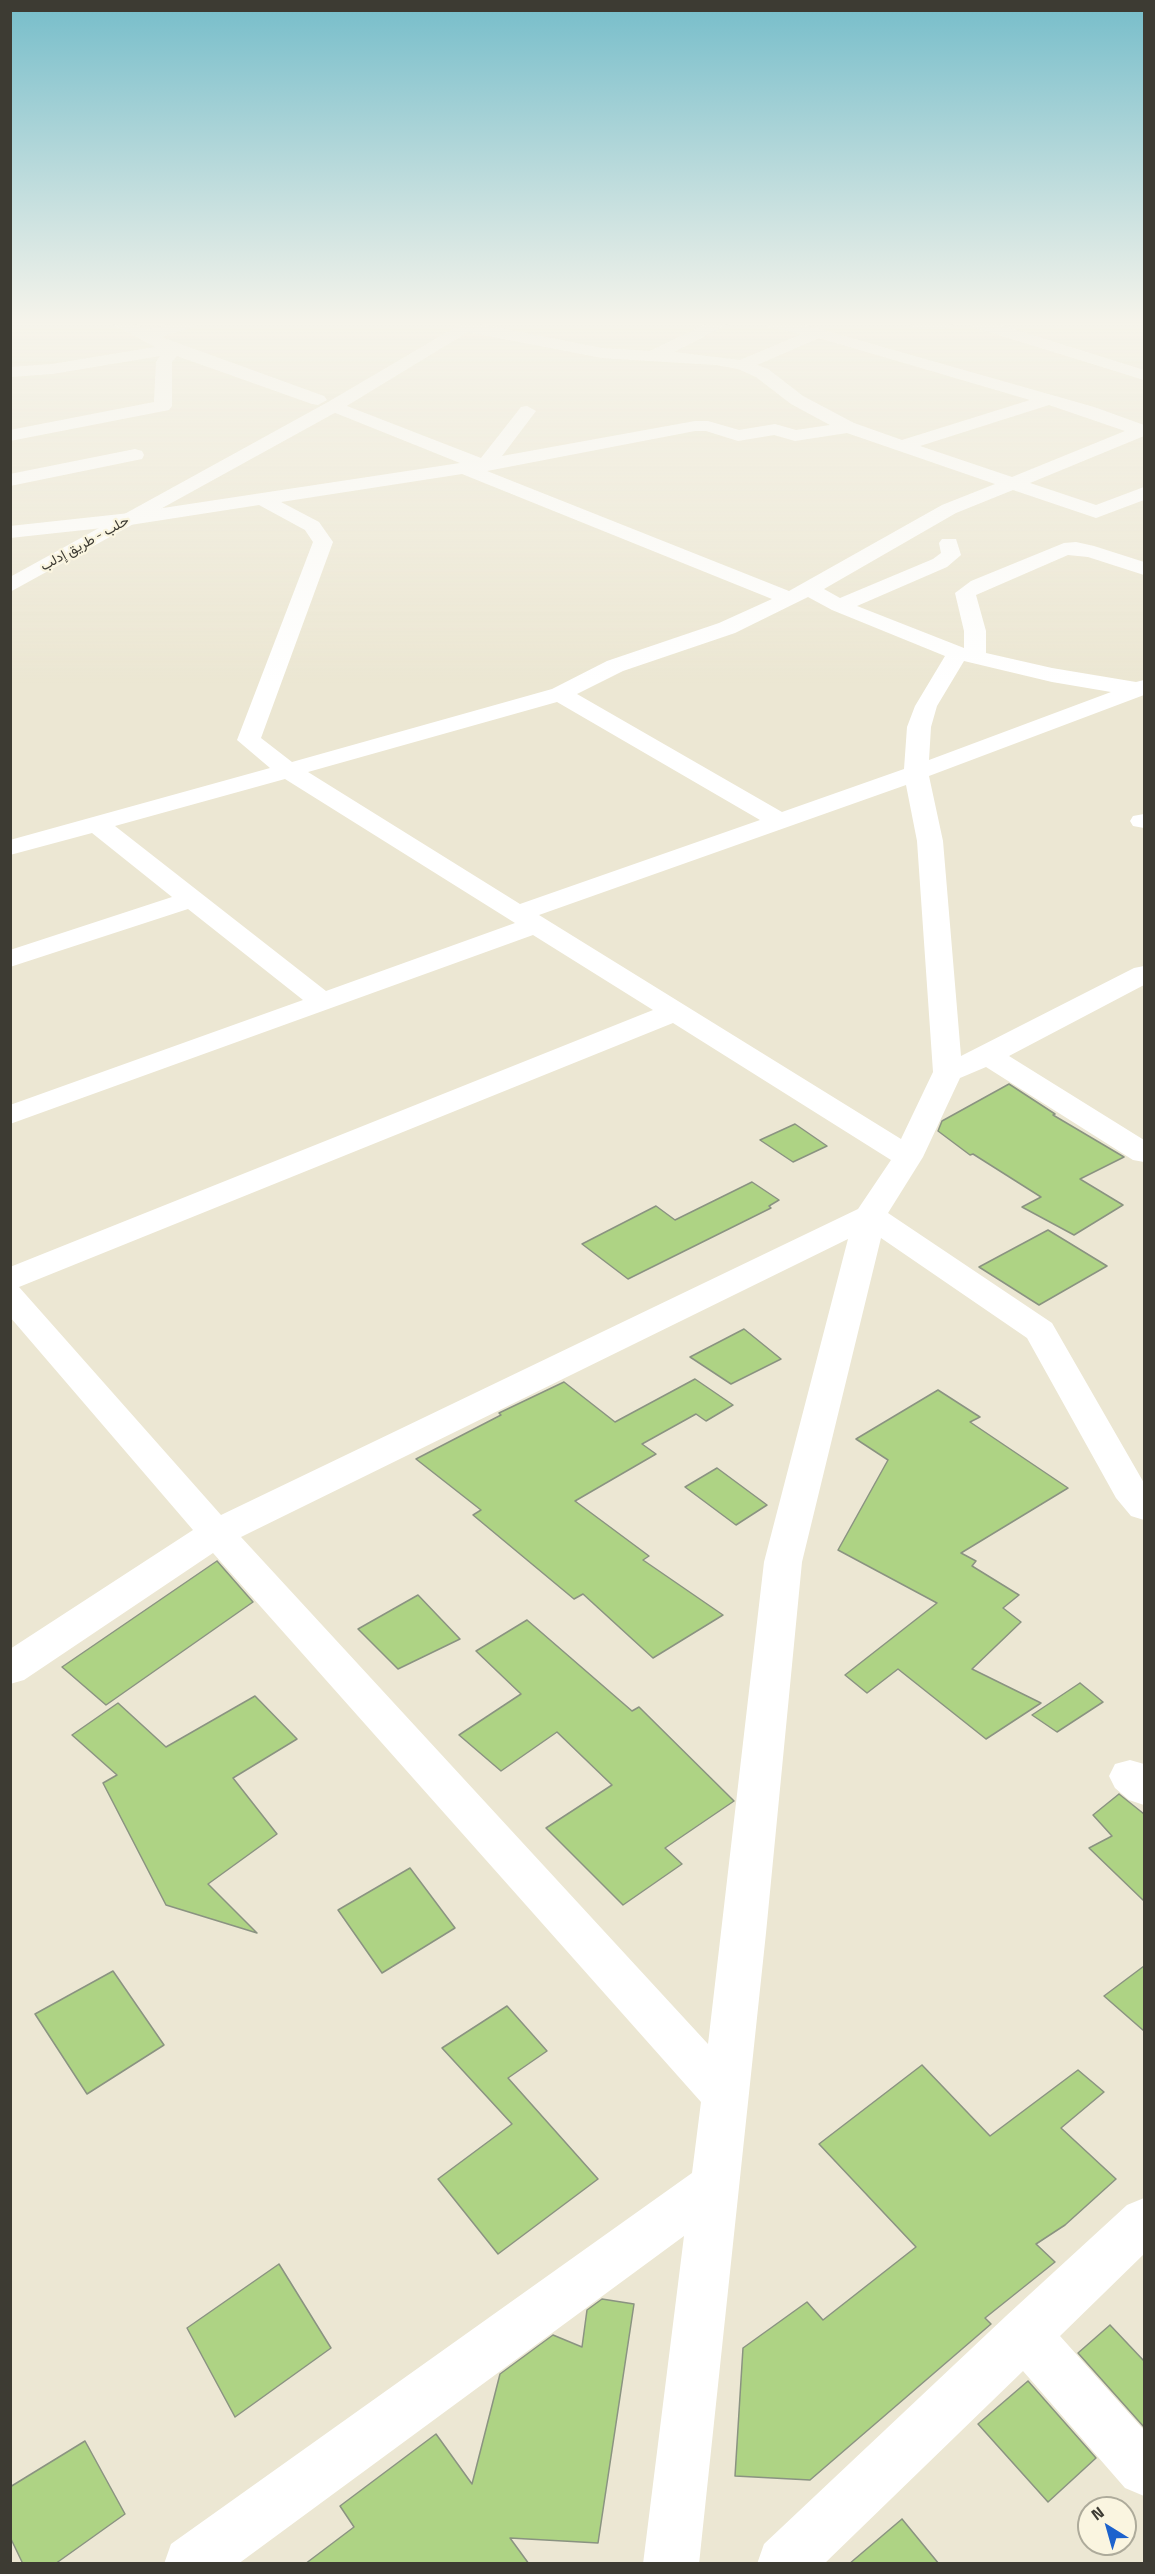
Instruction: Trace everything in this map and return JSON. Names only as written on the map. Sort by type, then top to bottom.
[{"type":"street","name":"حلب - طريق إدلب","points":[[10,572],[248,444]]},
{"type":"street","name":"حلب - طريق إدلب","points":[[10,586],[257,444]]},
{"type":"street","points":[[429,444],[484,466]]},
{"type":"street","points":[[484,466],[501,444]]},
{"type":"street","points":[[10,532],[130,519],[484,466],[599,444]]},
{"type":"street","points":[[10,848],[560,694],[615,666],[727,628],[800,594],[949,509],[1106,444]]},
{"type":"street","points":[[904,445],[1096,512],[1144,492]]},
{"type":"street","points":[[10,480],[135,454]]},
{"type":"street","points":[[464,468],[967,655],[1052,675],[1143,689]]},
{"type":"street","points":[[262,499],[312,526],[323,542],[249,740],[289,771],[529,918],[908,1157]]},
{"type":"street","points":[[839,606],[940,563],[951,555],[949,543]]},
{"type":"street","points":[[671,2564],[783,1562],[870,1216],[908,1157],[948,1072],[930,841],[916,773],[919,727],[927,706],[967,655],[975,631],[965,593],[978,585],[1070,548],[1094,552],[1144,569]]},
{"type":"street","points":[[10,1115],[322,1002],[529,918],[781,822],[1143,689]]},
{"type":"street","points":[[560,694],[781,822]]},
{"type":"street","points":[[95,823],[322,1002]]},
{"type":"street","points":[[10,959],[191,899]]},
{"type":"street","points":[[948,1072],[988,1056],[1144,974]]},
{"type":"street","points":[[677,1011],[12,1296],[216,1533],[725,2096]]},
{"type":"street","points":[[988,1056],[1144,1153]]},
{"type":"street","points":[[870,1216],[1040,1331],[1139,1492]]},
{"type":"street","points":[[10,1669],[216,1533],[870,1216]]},
{"type":"street","points":[[191,2564],[715,2185]]},
{"type":"street","points":[[784,2564],[1144,2221]]},
{"type":"street","points":[[1024,2334],[1144,2469]]},
{"type":"building","points":[[1009,1084],[1055,1114],[1053,1115],[1124,1157],[1080,1179],[1123,1205],[1074,1235],[1022,1207],[1041,1197],[973,1154],[970,1155],[938,1131],[942,1121]]},
{"type":"building","points":[[795,1124],[827,1146],[793,1162],[760,1140]]},
{"type":"building","points":[[752,1182],[779,1200],[769,1206],[771,1208],[628,1279],[582,1244],[656,1206],[675,1220]]},
{"type":"building","points":[[1048,1230],[1107,1266],[1039,1305],[979,1267]]},
{"type":"building","points":[[744,1329],[781,1359],[731,1384],[690,1357]]},
{"type":"building","points":[[695,1379],[733,1405],[706,1421],[696,1414],[642,1444],[656,1454],[575,1501],[649,1556],[643,1560],[723,1615],[653,1658],[583,1594],[574,1599],[473,1515],[481,1510],[416,1459],[501,1415],[499,1413],[564,1382],[615,1422]]},
{"type":"building","points":[[938,1390],[980,1417],[970,1422],[1068,1488],[961,1553],[976,1561],[972,1566],[1019,1595],[1003,1608],[1021,1622],[972,1669],[1041,1703],[986,1739],[898,1669],[867,1693],[845,1675],[937,1603],[838,1550],[888,1460],[856,1439]]},
{"type":"building","points":[[717,1468],[767,1505],[736,1525],[685,1487]]},
{"type":"building","points":[[217,1561],[253,1602],[106,1705],[62,1667]]},
{"type":"building","points":[[418,1595],[460,1639],[398,1669],[358,1629]]},
{"type":"building","points":[[527,1620],[632,1711],[639,1707],[734,1801],[665,1848],[682,1864],[623,1905],[546,1828],[612,1785],[557,1732],[501,1771],[459,1735],[521,1694],[476,1651]]},
{"type":"building","points":[[1080,1683],[1103,1702],[1057,1732],[1032,1715]]},
{"type":"building","points":[[255,1696],[297,1739],[233,1778],[277,1834],[208,1884],[257,1933],[166,1905],[103,1783],[117,1775],[72,1735],[118,1703],[166,1747]]},
{"type":"building","points":[[1119,1794],[1144,1814],[1144,1901],[1089,1848],[1112,1836],[1093,1815]]},
{"type":"building","points":[[410,1868],[455,1928],[382,1973],[338,1910]]},
{"type":"building","points":[[1144,1966],[1144,2031],[1104,1996]]},
{"type":"building","points":[[113,1971],[164,2045],[87,2094],[35,2014]]},
{"type":"building","points":[[507,2006],[547,2051],[508,2078],[598,2179],[498,2254],[438,2179],[512,2124],[442,2048]]},
{"type":"building","points":[[922,2065],[990,2136],[1078,2070],[1104,2092],[1061,2128],[1116,2179],[1065,2225],[1036,2244],[1055,2262],[985,2318],[991,2324],[810,2480],[735,2476],[743,2348],[807,2302],[823,2320],[916,2247],[819,2144]]},
{"type":"building","points":[[279,2264],[331,2348],[235,2417],[187,2328]]},
{"type":"building","points":[[602,2299],[634,2304],[598,2543],[510,2538],[529,2564],[305,2564],[354,2527],[340,2506],[436,2434],[472,2484],[500,2374],[553,2335],[582,2347],[587,2310]]},
{"type":"building","points":[[1110,2325],[1144,2361],[1144,2427],[1078,2353]]},
{"type":"building","points":[[1028,2381],[1096,2458],[1048,2502],[978,2424]]},
{"type":"building","points":[[85,2441],[125,2514],[55,2564],[23,2564],[10,2537],[10,2487]]},
{"type":"building","points":[[902,2519],[939,2564],[849,2564]]}]
